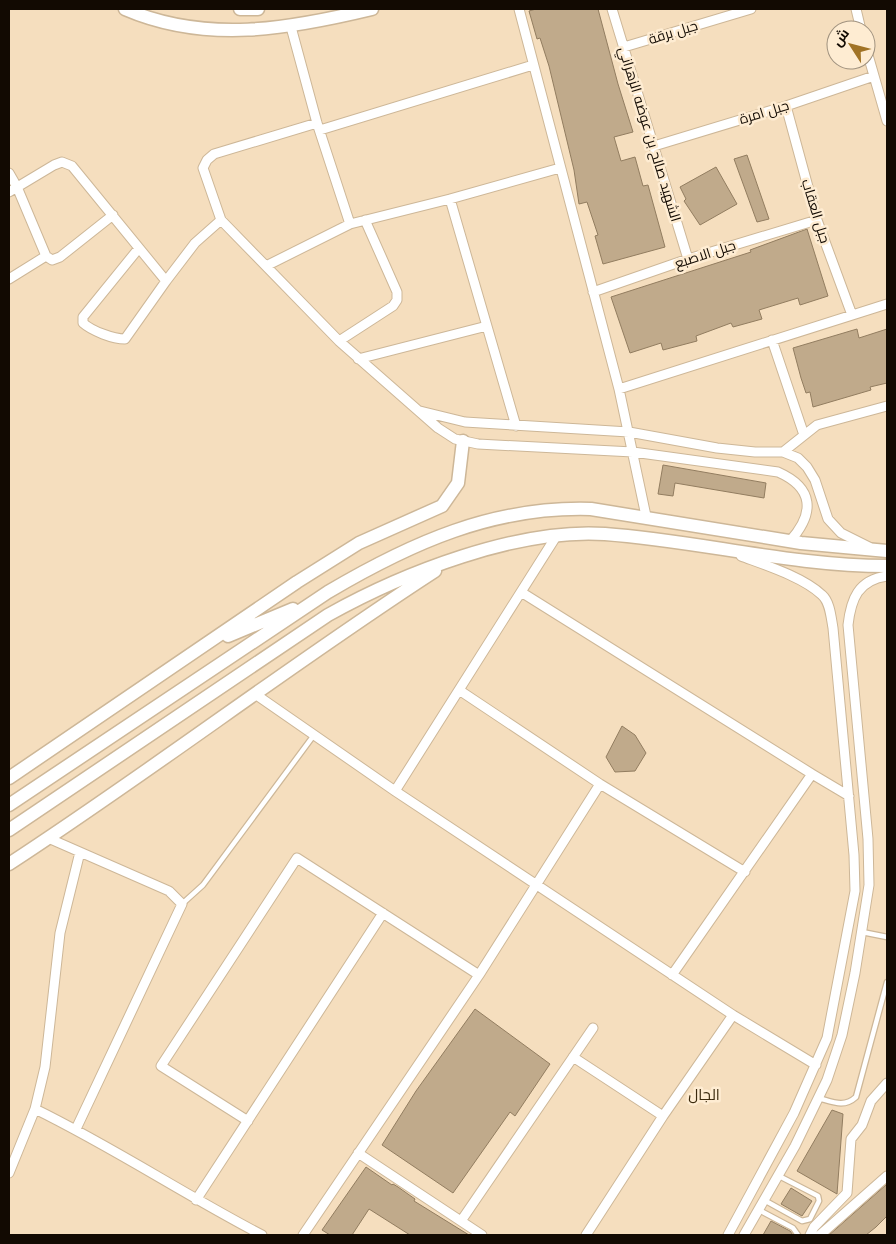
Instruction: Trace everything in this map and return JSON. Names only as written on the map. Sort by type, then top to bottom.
[{"type":"main road","points":[[125,9],[148,18],[193,28],[251,31],[291,27],[372,9]]},
{"type":"main road","points":[[240,9],[256,9]]},
{"type":"main road","points":[[9,778],[358,543],[442,506],[458,483],[463,441]]},
{"type":"main road","points":[[9,805],[320,597],[377,563],[418,544],[463,527],[511,514],[556,508],[591,509],[646,516],[699,528],[790,541],[882,551]]},
{"type":"main road","points":[[9,830],[328,615],[368,592],[450,561],[508,545],[557,535],[604,534],[720,548],[790,560],[853,566],[887,566]]},
{"type":"main road","points":[[9,864],[366,616],[450,561]]},
{"type":"main road","points":[[202,647],[320,597]]},
{"type":"street","points":[[519,9],[629,432],[646,516]]},
{"type":"street","name":"الشهيد صالح بن عوضه الزهراني","points":[[612,9],[688,259]]},
{"type":"street","name":"جبل برقة","points":[[624,47],[751,9]]},
{"type":"street","points":[[291,27],[319,126],[350,224]]},
{"type":"street","points":[[533,65],[214,154],[207,160],[203,168],[221,220],[339,341],[438,428],[463,441],[493,445],[633,452],[778,472],[793,479],[807,502],[807,514],[804,524],[790,541]]},
{"type":"street","points":[[872,70],[887,121]]},
{"type":"street","name":"جبل امرة","points":[[654,146],[786,106],[874,76]]},
{"type":"street","name":"جبل العقاب","points":[[786,106],[817,220],[852,315]]},
{"type":"street","points":[[9,192],[62,162],[72,166],[166,281]]},
{"type":"street","points":[[266,266],[350,224],[450,199],[560,168]]},
{"type":"street","points":[[9,173],[17,187],[46,256],[52,260],[60,257],[113,215]]},
{"type":"street","points":[[450,199],[516,426]]},
{"type":"street","points":[[138,248],[83,317],[83,322],[87,326],[119,339],[125,339],[195,243],[221,220]]},
{"type":"street","points":[[339,341],[392,306],[396,300],[397,292],[365,220]]},
{"type":"street","name":"جبل الاصبع","points":[[593,292],[688,259],[817,220]]},
{"type":"street","points":[[9,280],[46,256]]},
{"type":"street","points":[[618,389],[887,304]]},
{"type":"street","points":[[358,359],[487,326]]},
{"type":"street","points":[[772,340],[804,435]]},
{"type":"street","points":[[783,452],[817,425],[887,406]]},
{"type":"street","points":[[420,411],[465,422],[629,432],[717,448],[755,452],[783,452],[798,458],[807,467],[815,480],[828,519],[841,533],[882,551]]},
{"type":"street","points":[[395,791],[557,535]]},
{"type":"street","points":[[720,548],[777,570],[823,596],[829,607],[833,628],[849,796],[855,890],[827,1038],[794,1113],[728,1235]]},
{"type":"street","points":[[747,1234],[827,1080],[842,1035],[869,885],[868,839],[848,625],[850,604],[858,591],[870,582],[887,576]]},
{"type":"street","points":[[521,592],[849,796]]},
{"type":"street","points":[[459,690],[600,784],[745,872]]},
{"type":"street","points":[[254,694],[395,791],[672,975],[733,1015],[816,1065]]},
{"type":"street","points":[[672,975],[812,774]]},
{"type":"street","points":[[303,1235],[479,975],[600,784]]},
{"type":"street","points":[[48,838],[169,891],[182,904],[76,1129]]},
{"type":"street","points":[[9,1173],[35,1109],[45,1067],[60,933],[80,852]]},
{"type":"street","points":[[248,1121],[161,1066],[297,858],[479,975]]},
{"type":"street","points":[[196,1200],[383,913]]},
{"type":"street","points":[[586,1235],[663,1116],[733,1015]]},
{"type":"street","points":[[461,1221],[593,1028]]},
{"type":"street","points":[[573,1057],[663,1116]]},
{"type":"street","points":[[810,1235],[814,1227],[847,1193],[851,1139],[862,1125],[871,1101],[887,1083]]},
{"type":"street","points":[[35,1109],[76,1129],[196,1200],[262,1235]]},
{"type":"street","points":[[358,1153],[461,1221],[477,1234]]},
{"type":"street","points":[[820,1235],[887,1176]]},
{"type":"lane","points":[[182,904],[203,885],[314,736]]},
{"type":"lane","points":[[862,932],[887,937]]},
{"type":"lane","points":[[818,1098],[842,1104],[850,1102],[856,1097],[887,982]]},
{"type":"lane","points":[[764,1200],[802,1221],[810,1219],[819,1201],[818,1196],[778,1175]]},
{"type":"lane","points":[[759,1210],[793,1228],[798,1235]]},
{"type":"building","points":[[536,9],[598,9],[633,132],[614,137],[621,161],[635,157],[643,186],[648,185],[665,247],[603,264],[595,236],[598,235],[587,202],[579,204],[574,170],[549,66],[540,38],[537,39],[529,11]]},
{"type":"building","points":[[747,155],[769,219],[757,222],[734,159]]},
{"type":"building","points":[[716,167],[737,204],[700,225],[684,201],[686,199],[680,187]]},
{"type":"building","points":[[807,229],[828,296],[800,305],[798,298],[759,310],[762,319],[733,327],[731,323],[696,336],[697,341],[663,350],[661,343],[630,353],[611,297],[751,252],[750,250]]},
{"type":"building","points":[[857,329],[859,338],[887,329],[887,383],[870,387],[871,390],[813,407],[810,392],[806,393],[793,348]]},
{"type":"building","points":[[663,465],[766,483],[764,498],[675,483],[673,496],[658,494]]},
{"type":"building","points":[[622,726],[635,735],[646,753],[635,771],[615,772],[606,757]]},
{"type":"building","points":[[475,1009],[550,1064],[515,1116],[510,1112],[453,1193],[382,1145],[416,1091]]},
{"type":"building","points":[[832,1110],[843,1114],[837,1194],[797,1171]]},
{"type":"building","points":[[366,1167],[415,1199],[414,1201],[469,1235],[410,1235],[369,1209],[352,1235],[330,1235],[322,1230]]},
{"type":"building","points":[[887,1184],[887,1216],[876,1227],[866,1235],[829,1235]]},
{"type":"building","points":[[791,1188],[812,1201],[802,1216],[781,1204]]},
{"type":"building","points":[[771,1221],[790,1231],[793,1235],[763,1235]]},
{"type":"district","name":"الجال","points":[[704,1095]]}]
